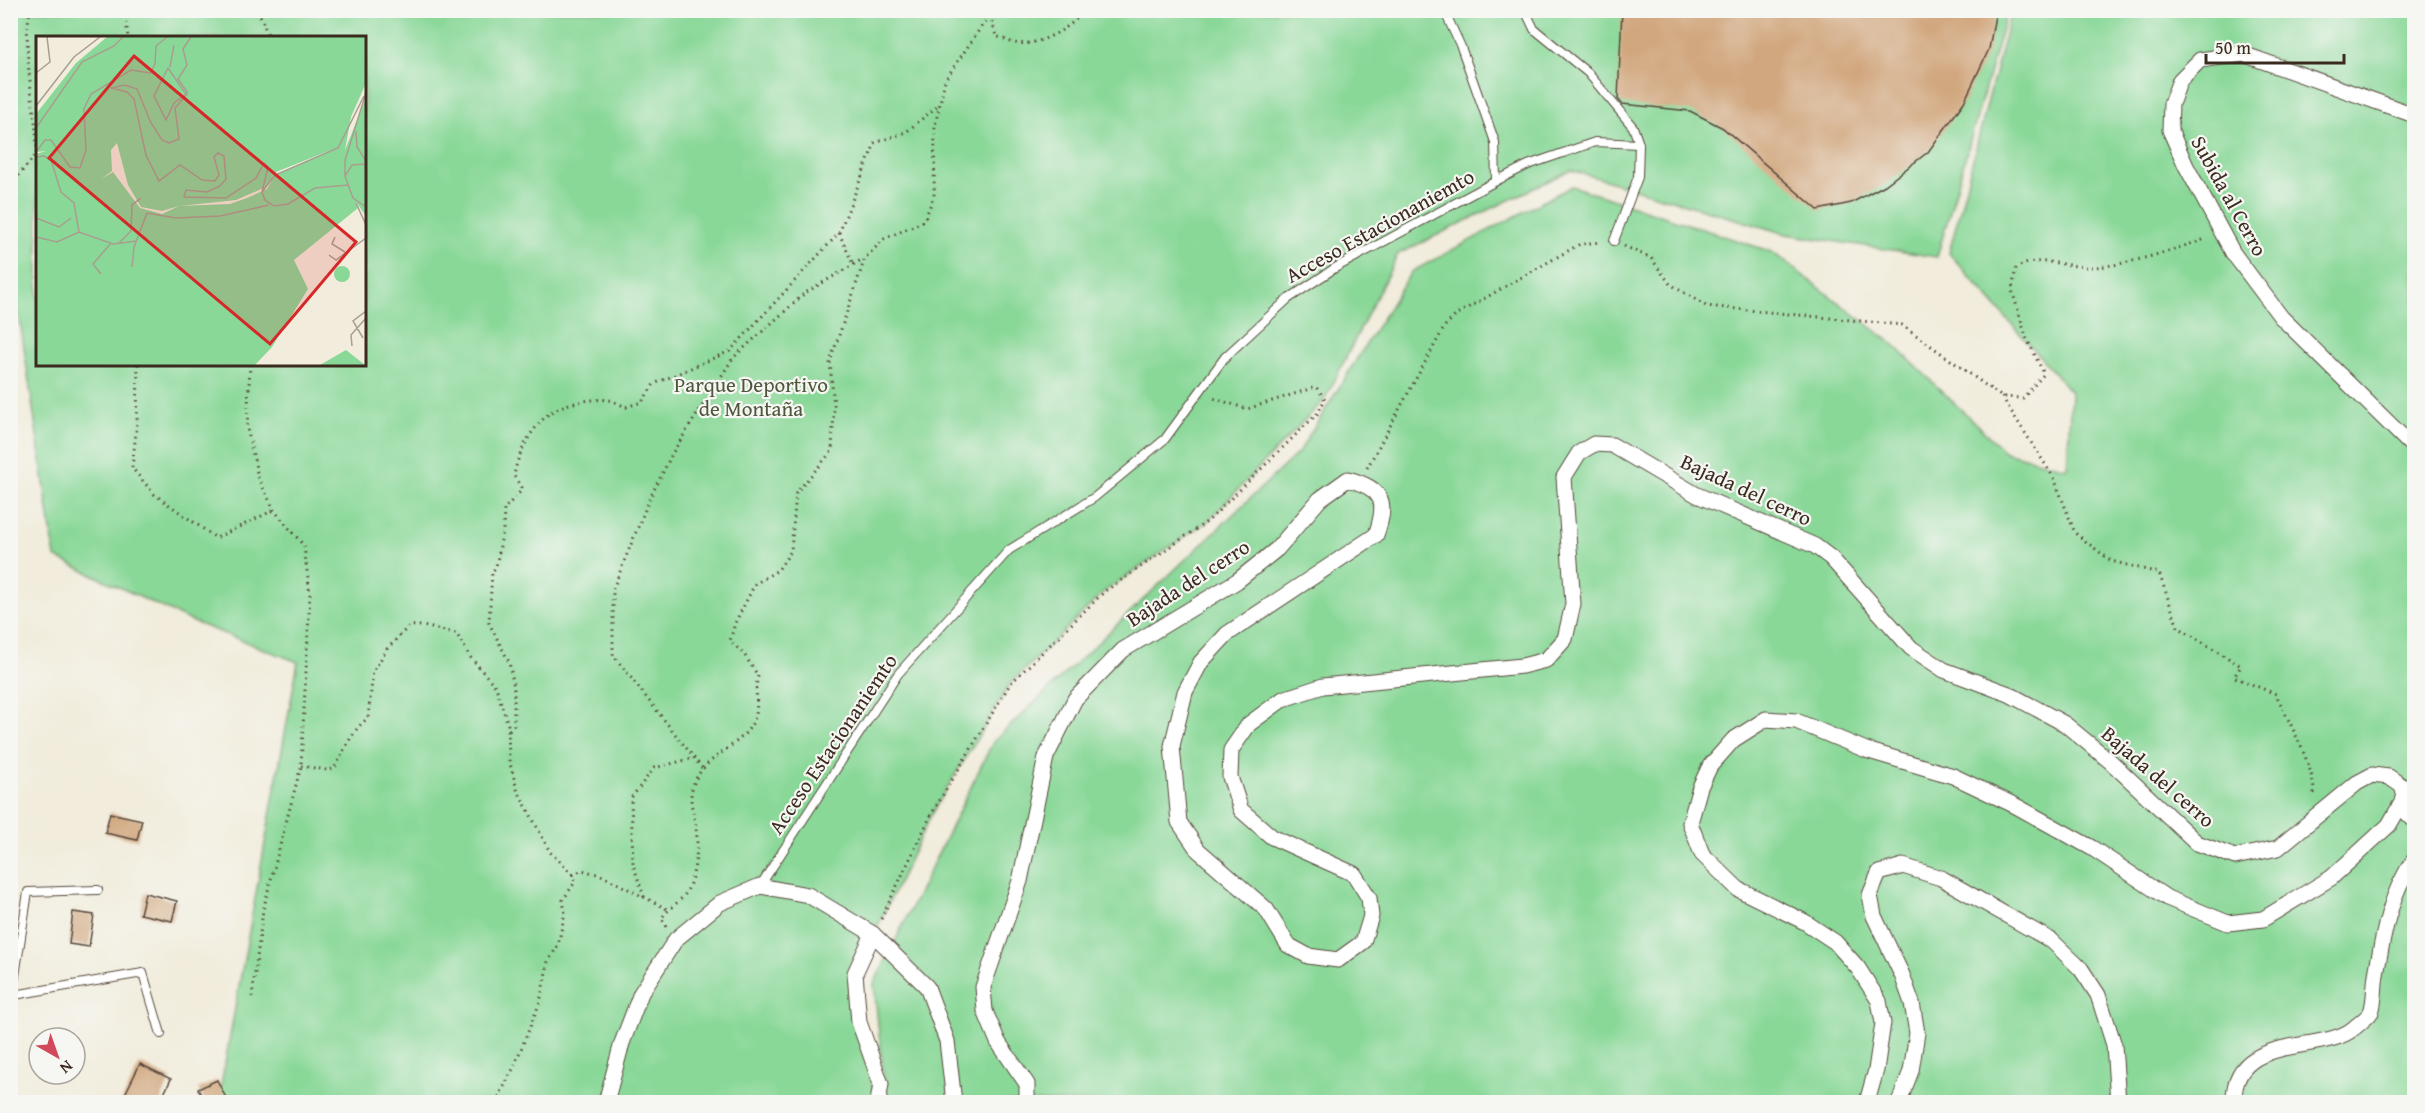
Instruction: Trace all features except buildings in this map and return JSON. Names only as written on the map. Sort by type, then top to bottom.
[{"type":"street","name":"Subida al Cerro","points":[[2415,115],[2243,54],[2200,60],[2180,80],[2171,104],[2170,130],[2186,166],[2233,253],[2281,317],[2415,448]]},
{"type":"street","name":"Bajada del cerro","points":[[1027,1102],[1027,1084],[998,1042],[986,1011],[983,987],[1020,881],[1046,757],[1075,699],[1123,650],[1237,581],[1277,549],[1320,499],[1348,479],[1359,482],[1380,495],[1384,513],[1376,535],[1227,634],[1200,663],[1185,692],[1172,746],[1179,822],[1198,850],[1266,909],[1288,945],[1308,956],[1338,960],[1363,942],[1371,916],[1369,898],[1354,874],[1272,837],[1241,810],[1230,777],[1231,750],[1250,724],[1283,699],[1323,686],[1522,666],[1546,660],[1565,639],[1573,604],[1564,477],[1579,453],[1594,444],[1612,445],[1697,495],[1815,546],[1831,558],[1911,648],[1944,670],[2008,694],[2065,724],[2112,762],[2197,843],[2235,857],[2278,848],[2357,783],[2372,775],[2389,777],[2402,786],[2405,797],[2401,807]]},
{"type":"street","points":[[1867,1102],[1883,1023],[1880,1001],[1858,968],[1835,942],[1805,922],[1738,889],[1702,854],[1690,823],[1700,787],[1710,766],[1733,740],[1766,719],[1796,721],[1866,750],[1953,776],[2016,806],[2092,848],[2167,898],[2228,923],[2264,919],[2300,899],[2363,850],[2389,825],[2401,807],[2415,820]]},
{"type":"street","points":[[2234,1102],[2243,1071],[2266,1052],[2298,1044],[2329,1040],[2352,1030],[2371,1012],[2386,922],[2404,874],[2415,860]]},
{"type":"street","points":[[1899,1102],[1911,1071],[1917,1033],[1912,1003],[1874,916],[1870,895],[1879,873],[1903,866],[1941,878],[2052,941],[2081,969],[2098,995],[2114,1045],[2118,1102]]},
{"type":"street","points":[[606,1102],[622,1043],[642,993],[676,939],[720,903],[760,886],[808,895],[873,934],[927,987],[947,1041],[954,1102]]},
{"type":"street","points":[[873,934],[855,973],[859,1022],[880,1084],[878,1102]]},
{"type":"lane","name":"Acceso Estacionaniemto","points":[[1444,10],[1461,47],[1495,142],[1496,181]]},
{"type":"lane","points":[[1525,10],[1534,29],[1588,73],[1634,127],[1639,144],[1638,177],[1614,241]]},
{"type":"lane","name":"Acceso Estacionaniemto","points":[[760,886],[898,674],[1010,550],[1095,498],[1166,439],[1225,357],[1288,298],[1335,268],[1528,165],[1595,142],[1639,144]]},
{"type":"lane","points":[[10,1008],[14,995],[28,892],[98,890]]},
{"type":"lane","points":[[14,995],[143,973],[161,1034]]},
{"type":"path","points":[[30,10],[25,34],[36,113]]},
{"type":"path","points":[[125,10],[128,36]]},
{"type":"path","points":[[258,10],[267,36]]},
{"type":"path","points":[[991,12],[996,36],[1014,43],[1041,40],[1077,21],[1085,10]]},
{"type":"path","points":[[702,768],[613,655],[613,589],[649,500],[673,452],[733,358],[806,293],[865,258],[884,239],[924,220],[934,196],[935,126],[945,80],[991,12]]},
{"type":"path","points":[[509,730],[514,725],[514,687],[509,662],[489,623],[492,572],[496,567],[503,530],[504,509],[520,492],[521,487],[514,476],[516,459],[551,411],[576,403],[609,400],[626,407],[642,402],[654,384],[730,351],[839,233],[875,142],[906,132],[940,104]]},
{"type":"path","points":[[10,185],[36,155]]},
{"type":"path","points":[[839,233],[854,264]]},
{"type":"path","points":[[2002,397],[2023,398],[2044,374],[2026,337],[2012,290],[2016,268],[2028,261],[2094,267],[2156,255],[2223,234]]},
{"type":"path","points":[[1359,482],[1445,326],[1457,314],[1580,244],[1614,241],[1651,258],[1670,284],[1706,306],[1902,325],[2002,397],[2054,478],[2075,533],[2111,561],[2159,573],[2178,627],[2241,666],[2234,676],[2276,694],[2303,753],[2315,789],[2312,822]]},
{"type":"path","points":[[676,939],[663,923],[662,918],[667,909],[686,893],[696,863],[696,828],[689,801],[702,768],[710,759],[739,740],[755,717],[754,690],[758,676],[744,654],[730,641],[735,623],[755,584],[778,570],[790,551],[796,493],[832,451],[834,406],[830,362],[865,258]]},
{"type":"path","points":[[730,351],[733,358]]},
{"type":"path","points":[[138,366],[137,423],[132,468],[154,494],[216,538],[274,510]]},
{"type":"path","points":[[250,366],[247,428],[258,477],[274,510],[304,546],[310,595],[301,766],[263,910],[252,997]]},
{"type":"path","points":[[873,934],[932,813],[1010,684],[1105,591],[1208,521],[1318,413],[1325,399],[1316,387],[1247,409],[1198,394]]},
{"type":"path","points":[[301,766],[334,769],[349,745],[355,728],[368,718],[373,672],[387,649],[409,626],[420,624],[433,630],[456,633],[471,658],[496,687],[509,730],[509,760],[517,789],[550,852],[573,875],[575,882],[563,900],[565,913],[558,945],[548,962],[540,1002],[513,1069],[496,1102]]},
{"type":"path","points":[[644,897],[633,864],[631,798],[654,768],[694,758]]},
{"type":"path","points":[[573,875],[582,870],[601,875],[667,909]]},
{"type":"green space","name":"Parque Deportivo de Montaña","points":[[10,11],[2007,11],[1937,257],[1786,234],[1571,170],[1398,254],[1325,399],[1208,521],[1105,591],[1010,684],[932,813],[855,973],[859,1022],[876,1102],[218,1102],[298,662],[191,621],[55,557],[11,260]]},
{"type":"green space","points":[[2011,11],[2414,11],[2414,1102],[886,1102],[874,984],[993,742],[1299,452],[1411,272],[1572,186],[1772,252],[1892,343],[2005,452],[2067,468],[2071,392],[1949,253]]}]
